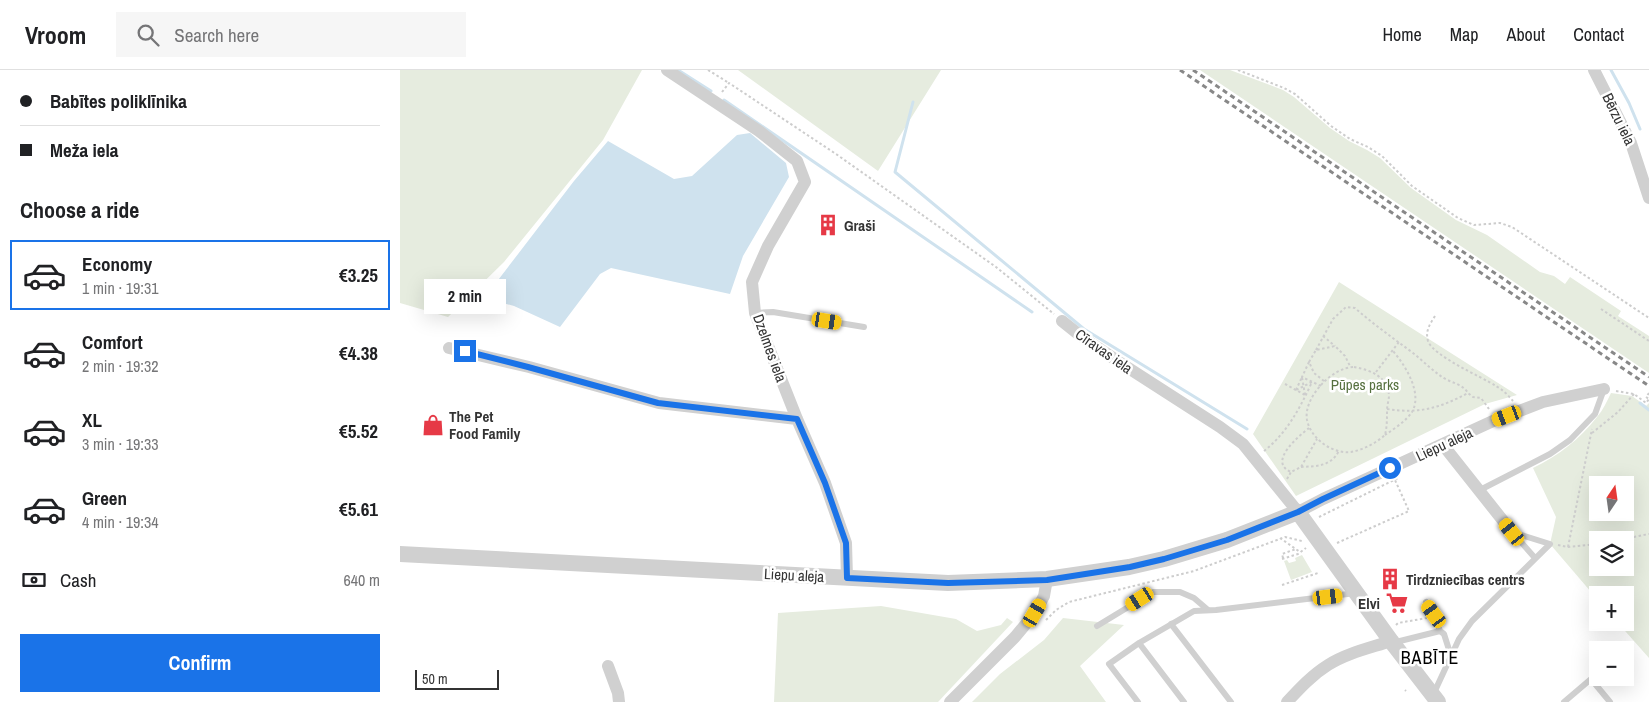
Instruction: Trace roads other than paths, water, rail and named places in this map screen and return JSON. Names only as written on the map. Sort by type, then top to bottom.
[{"type":"street","name":"Dzelmes iela","points":[[667,70],[759,131],[797,160],[805,182],[768,246],[752,282],[755,313],[797,419],[825,483],[846,543],[847,578]]},
{"type":"street","name":"Bērzu iela","points":[[1594,70],[1631,143],[1649,198]]},
{"type":"street","name":"Cīravas iela","points":[[1062,321],[1082,337],[1243,444],[1298,512]]},
{"type":"street","points":[[449,348],[528,367],[658,403],[797,419]]},
{"type":"street","name":"Liepu aleja","points":[[400,554],[948,583],[1047,580],[1130,567],[1227,540],[1298,512],[1323,499],[1393,474],[1443,444],[1493,421],[1543,402],[1604,389]]},
{"type":"street","points":[[1443,444],[1512,532]]},
{"type":"street","points":[[1298,512],[1357,593],[1393,634],[1436,699]]},
{"type":"street","points":[[950,702],[1015,637],[1035,613],[1044,596],[1047,580]]},
{"type":"street","points":[[1287,702],[1309,679],[1329,664],[1393,634]]},
{"type":"street","points":[[608,666],[618,693],[619,702]]},
{"type":"lane","points":[[755,313],[773,312],[864,328]]},
{"type":"lane","points":[[1478,491],[1550,454],[1570,440],[1595,414],[1604,389]]},
{"type":"lane","points":[[1436,699],[1451,656],[1459,639],[1472,621],[1550,544],[1512,532]]},
{"type":"lane","points":[[1512,532],[1535,558]]},
{"type":"lane","points":[[1097,626],[1154,592],[1180,592],[1194,598],[1208,610]]},
{"type":"lane","points":[[1138,702],[1109,664],[1139,643],[1194,611],[1357,593]]},
{"type":"lane","points":[[1426,602],[1434,614],[1440,631],[1444,634],[1451,656]]},
{"type":"lane","points":[[1170,624],[1231,702]]},
{"type":"lane","points":[[1393,634],[1400,641],[1440,631]]},
{"type":"lane","points":[[1139,643],[1184,702]]},
{"type":"lane","points":[[1564,702],[1591,680],[1610,702]]},
{"type":"water","points":[[750,133],[786,163],[789,177],[743,256],[730,294],[611,268],[600,274],[560,327],[514,306],[492,300],[492,288],[574,181],[608,141],[674,179],[692,176],[737,135]]},
{"type":"waterway","points":[[678,70],[711,91]]},
{"type":"waterway","points":[[1611,70],[1629,103],[1640,129]]},
{"type":"waterway","points":[[724,100],[1032,312]]},
{"type":"waterway","points":[[913,102],[895,172],[1084,329],[1247,429]]},
{"type":"waterway","points":[[431,288],[480,306]]},
{"type":"waterway","points":[[1640,403],[1649,410]]},
{"type":"railway","points":[[1180,70],[1649,386]]},
{"type":"railway","points":[[1193,70],[1649,377]]},
{"type":"place","name":"Graši","points":[[828,225]]},
{"type":"place","name":"The Pet Food Family","points":[[433,425]]},
{"type":"place","name":"Tirdzniecības centrs","points":[[1390,579]]},
{"type":"place","name":"Elvi","points":[[1397,603]]},
{"type":"district","name":"BABĪTE","points":[[1430,657]]},
{"type":"park label","name":"Pūpes parks","points":[[1365,384]]}]
